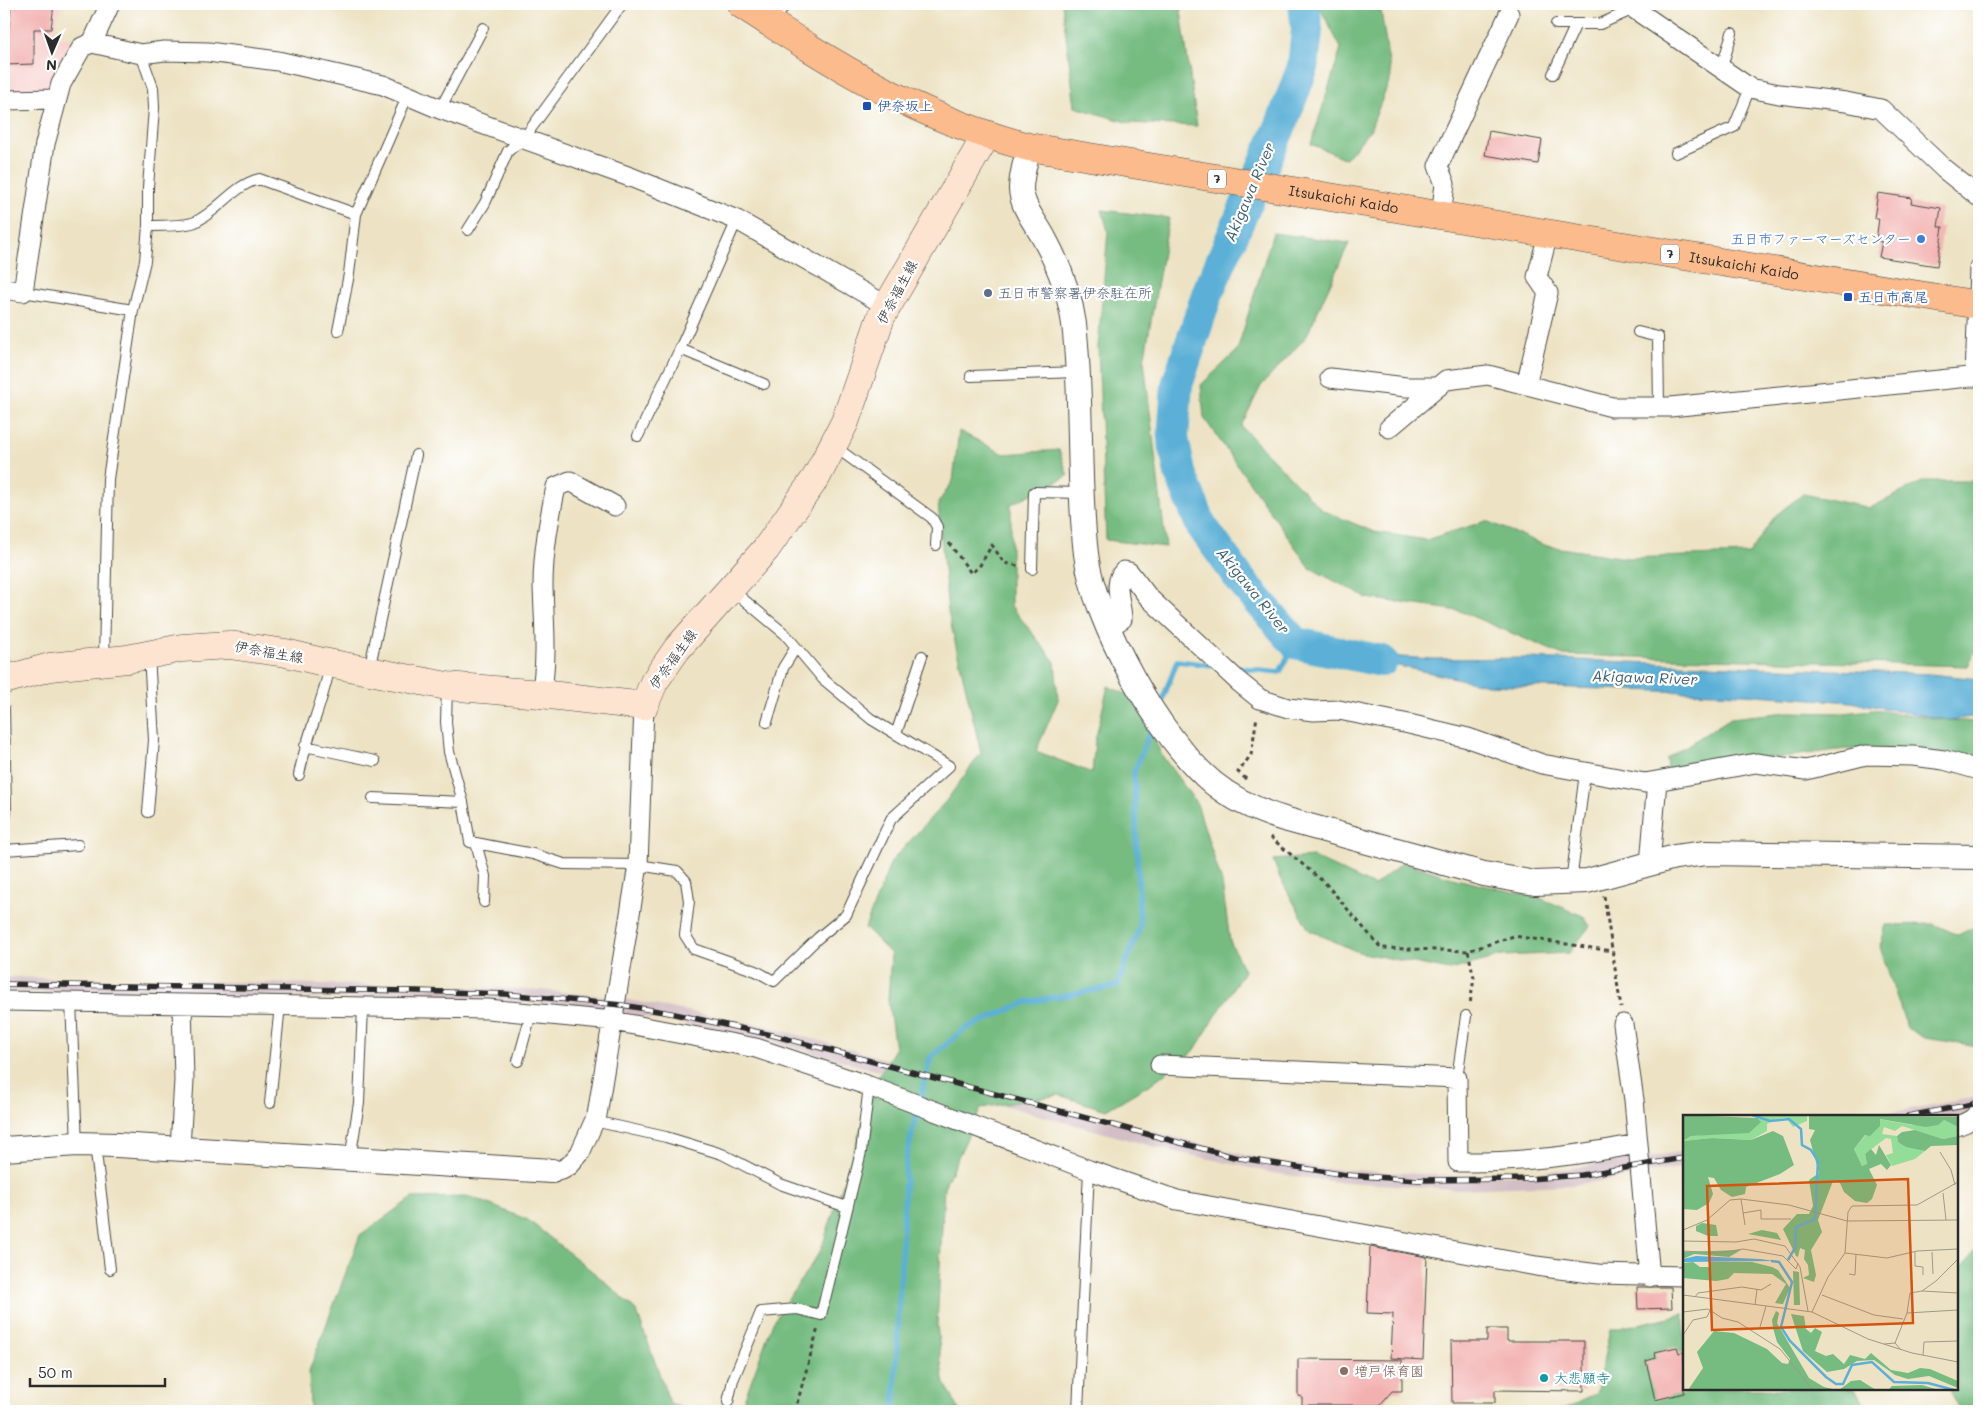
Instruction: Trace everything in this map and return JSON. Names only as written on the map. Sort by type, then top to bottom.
[{"type":"main road","name":"Itsukaichi Kaido","points":[[741,4],[779,14],[865,83],[922,110],[986,136],[1029,147],[1978,304]]},
{"type":"main road","name":"伊奈福生線","points":[[4,680],[50,667],[104,661],[182,648],[229,645],[286,653],[330,664],[447,686],[541,694],[644,706],[646,697],[663,668],[730,588],[766,549],[794,512],[834,446],[881,317],[986,136]]},
{"type":"street","points":[[4,289],[23,292],[45,144],[61,84],[82,48],[92,43],[110,4]]},
{"type":"street","points":[[1631,6],[1721,70],[1750,88],[1881,109],[1944,169],[1979,197]]},
{"type":"street","points":[[1441,216],[1446,184],[1438,166],[1509,14]]},
{"type":"street","points":[[92,43],[141,54],[164,51],[208,52],[278,61],[383,85],[440,109],[633,178],[736,220],[887,306]]},
{"type":"street","points":[[4,100],[57,99]]},
{"type":"street","points":[[1029,147],[1022,183],[1022,194],[1027,210],[1053,257],[1067,294],[1074,324],[1087,563],[1094,592],[1108,628],[1156,713],[1192,763],[1225,793],[1265,813],[1484,874],[1536,883],[1571,883],[1602,878],[1686,855],[1718,852],[1979,857]]},
{"type":"street","points":[[1526,385],[1548,293],[1537,277],[1548,234]]},
{"type":"street","points":[[1389,428],[1446,380],[1488,375],[1612,407],[1659,407],[1977,377],[1979,270]]},
{"type":"street","points":[[1330,378],[1406,387],[1438,387]]},
{"type":"street","points":[[541,694],[545,672],[543,584],[546,532],[556,487],[570,481],[615,506]]},
{"type":"street","points":[[1108,628],[1122,619],[1118,583],[1120,575],[1124,571],[1129,572],[1149,598],[1260,699],[1288,708],[1314,711],[1338,710],[1410,724],[1468,738],[1542,764],[1644,783],[1756,763],[1806,770],[1866,755],[1913,756],[1944,760],[1979,770]]},
{"type":"street","points":[[4,1149],[86,1144],[552,1171],[562,1170],[580,1153],[594,1121],[613,1021],[638,865],[644,706]]},
{"type":"street","points":[[1650,864],[1657,781]]},
{"type":"street","points":[[4,1001],[488,1009],[613,1021],[756,1048],[869,1086],[1089,1170],[1191,1203],[1536,1266],[1598,1274],[1650,1277],[1683,1276]]},
{"type":"street","points":[[180,1148],[184,1080],[182,1004]]},
{"type":"street","points":[[1623,1024],[1634,1100],[1650,1277]]},
{"type":"street","points":[[1160,1065],[1458,1078],[1458,1162],[1536,1161],[1637,1144]]},
{"type":"street","points":[[1958,1126],[1978,1116],[1979,1109]]},
{"type":"lane","points":[[468,230],[485,203],[508,151],[524,138],[622,4]]},
{"type":"lane","points":[[1556,24],[1600,24],[1631,6]]},
{"type":"lane","points":[[1553,74],[1576,24]]},
{"type":"lane","points":[[440,109],[483,28]]},
{"type":"lane","points":[[1721,70],[1732,33]]},
{"type":"lane","points":[[104,661],[108,480],[132,310],[145,261],[148,226],[148,187],[154,108],[152,88],[141,54]]},
{"type":"lane","points":[[1676,153],[1734,127],[1750,88]]},
{"type":"lane","points":[[338,331],[349,274],[356,214],[408,95]]},
{"type":"lane","points":[[148,226],[194,222],[222,204],[246,182],[259,180],[356,214]]},
{"type":"lane","points":[[638,436],[680,349],[736,220]]},
{"type":"lane","points":[[23,292],[132,310]]},
{"type":"lane","points":[[1638,332],[1658,337],[1659,407]]},
{"type":"lane","points":[[680,349],[764,384]]},
{"type":"lane","points":[[971,376],[1076,372]]},
{"type":"lane","points":[[834,446],[932,518],[937,527],[936,540]]},
{"type":"lane","points":[[368,671],[416,455]]},
{"type":"lane","points":[[1032,569],[1034,492],[1082,493]]},
{"type":"lane","points":[[447,686],[446,722],[449,752],[463,802],[470,842],[533,854],[564,864],[638,865],[676,871],[686,881],[689,901],[685,935],[694,948],[774,981],[818,938],[846,915],[891,819],[949,766],[871,719],[823,679],[785,634],[730,588]]},
{"type":"lane","points":[[767,722],[783,668],[796,647]]},
{"type":"lane","points":[[148,812],[154,740],[149,654]]},
{"type":"lane","points":[[896,734],[922,656]]},
{"type":"lane","points":[[299,775],[305,746],[326,689],[330,664]]},
{"type":"lane","points":[[4,709],[6,812],[4,826]]},
{"type":"lane","points":[[305,746],[376,761]]},
{"type":"lane","points":[[1571,883],[1585,773]]},
{"type":"lane","points":[[373,798],[463,802]]},
{"type":"lane","points":[[476,843],[485,876],[484,902]]},
{"type":"lane","points":[[4,850],[78,845]]},
{"type":"lane","points":[[71,1002],[86,1144],[110,1269]]},
{"type":"lane","points":[[270,1103],[280,1005]]},
{"type":"lane","points":[[350,1159],[359,1103],[363,1007]]},
{"type":"lane","points":[[518,1061],[531,1014]]},
{"type":"lane","points":[[1458,1078],[1466,1016]]},
{"type":"lane","points":[[728,1402],[733,1380],[761,1312],[797,1308],[821,1314],[861,1152],[869,1086]]},
{"type":"lane","points":[[594,1121],[666,1137],[722,1154],[780,1184],[847,1207]]},
{"type":"lane","points":[[1078,1411],[1089,1170]]},
{"type":"path","points":[[936,540],[953,546],[971,572],[979,567],[992,545],[1004,562],[1032,569]]},
{"type":"path","points":[[1250,783],[1238,772],[1251,754],[1260,699]]},
{"type":"path","points":[[1265,813],[1261,830],[1326,884],[1381,948],[1468,951],[1514,936],[1612,951]]},
{"type":"path","points":[[1602,878],[1623,1024]]},
{"type":"path","points":[[1466,1016],[1474,978],[1468,951]]},
{"type":"path","points":[[796,1411],[821,1314]]},
{"type":"shaded area","points":[[4,4],[62,4],[53,34],[73,40],[59,78],[48,92],[4,96]]},
{"type":"shaded area","points":[[4,977],[459,987],[539,990],[611,997],[609,1011],[555,1004],[488,1001],[4,992]]},
{"type":"shaded area","points":[[623,999],[765,1026],[1134,1127],[1265,1160],[1319,1168],[1455,1176],[1530,1174],[1632,1159],[1634,1176],[1571,1185],[1458,1189],[1330,1181],[1273,1173],[1159,1148],[766,1040],[622,1013]]},
{"type":"shaded area","points":[[1977,1097],[1977,1111],[1956,1115],[1878,1115]]},
{"type":"shaded area","points":[[1683,1151],[1683,1167],[1648,1173],[1646,1158]]},
{"type":"green space","points":[[1062,4],[1180,4],[1197,126],[1129,123],[1075,107]]},
{"type":"green space","points":[[1318,4],[1380,4],[1391,77],[1370,130],[1346,159],[1311,144],[1341,48]]},
{"type":"green space","points":[[1102,210],[1169,218],[1144,361],[1166,547],[1106,540],[1098,347],[1108,231]]},
{"type":"green space","points":[[1273,233],[1349,243],[1306,337],[1261,386],[1241,426],[1322,510],[1374,532],[1426,540],[1486,521],[1547,546],[1626,558],[1749,554],[1775,516],[1803,494],[1870,508],[1924,481],[1979,481],[1979,643],[1968,666],[1563,655],[1460,611],[1367,598],[1310,568],[1204,418],[1201,385],[1237,351]]},
{"type":"green space","points":[[959,431],[1004,454],[1059,450],[1068,476],[1011,504],[1011,606],[1055,662],[1058,700],[1036,751],[1092,773],[1095,741],[1108,686],[1132,697],[1163,757],[1197,804],[1222,883],[1230,941],[1244,971],[1194,1051],[1152,1083],[1106,1110],[1059,1095],[981,1108],[944,1187],[937,1325],[943,1380],[960,1411],[740,1411],[773,1322],[821,1250],[878,1077],[895,1049],[888,1000],[891,954],[865,928],[891,862],[946,801],[981,753],[948,612],[938,503],[953,481]]},
{"type":"green space","points":[[1873,710],[1979,722],[1979,763],[1878,750],[1846,749],[1775,758],[1729,757],[1668,772],[1667,758],[1731,718],[1787,712],[1843,713]]},
{"type":"green space","points":[[1313,857],[1374,886],[1403,862],[1456,879],[1540,898],[1583,916],[1590,926],[1569,953],[1502,956],[1450,970],[1358,952],[1309,930],[1280,878],[1273,860]]},
{"type":"green space","points":[[1933,924],[1958,935],[1979,925],[1979,1046],[1924,1038],[1907,1028],[1880,947],[1886,925]]},
{"type":"green space","points":[[471,1197],[528,1220],[603,1280],[636,1310],[670,1403],[688,1411],[310,1411],[309,1371],[360,1235],[412,1198]]},
{"type":"green space","points":[[1979,1246],[1979,1411],[1960,1411],[1950,1390],[1958,1390],[1958,1272]]},
{"type":"green space","points":[[1683,1314],[1683,1390],[1856,1390],[1867,1411],[1560,1411],[1596,1394],[1610,1330]]},
{"type":"water","points":[[1337,653],[1433,659],[1528,658],[1930,674],[1979,679],[1979,716],[1949,720],[1851,702],[1744,694],[1488,685]]},
{"type":"building","points":[[11,4],[54,4],[51,29],[34,29],[34,64],[4,65],[4,37],[8,37]]},
{"type":"building","points":[[1489,131],[1542,140],[1538,164],[1485,155]]},
{"type":"building","points":[[1878,193],[1912,198],[1911,203],[1941,208],[1938,227],[1943,227],[1937,266],[1879,257],[1882,242],[1876,241],[1879,218],[1874,218]]},
{"type":"building","points":[[1370,1247],[1427,1257],[1423,1360],[1391,1358],[1393,1314],[1367,1313]]},
{"type":"building","points":[[1637,1287],[1671,1287],[1672,1308],[1638,1309]]},
{"type":"building","name":"大悲願寺","points":[[1487,1329],[1507,1329],[1507,1341],[1584,1341],[1584,1391],[1495,1390],[1495,1403],[1452,1403],[1451,1341],[1487,1341]]},
{"type":"building","points":[[1677,1347],[1679,1353],[1683,1352],[1684,1393],[1655,1400],[1646,1361],[1656,1358],[1655,1352]]},
{"type":"building","points":[[1298,1359],[1402,1360],[1402,1391],[1392,1391],[1380,1405],[1302,1405],[1302,1397],[1298,1396]]},
{"type":"waterway","name":"Akigawa River","points":[[1304,4],[1307,30],[1303,67],[1281,125],[1209,289],[1177,385],[1173,438],[1180,473],[1201,525],[1242,582],[1295,643],[1382,661]]},
{"type":"waterway","points":[[1231,667],[1280,672],[1295,643]]},
{"type":"waterway","points":[[1159,709],[1177,661],[1212,665]]},
{"type":"waterway","points":[[894,1411],[906,1159],[930,1058],[966,1028],[1027,1002],[1117,986],[1140,926],[1134,772],[1154,722]]},
{"type":"railway","points":[[4,984],[417,991],[505,994],[622,1005],[670,1013],[772,1035],[1234,1157],[1346,1175],[1418,1180],[1528,1179],[1582,1175],[1683,1158]]},
{"type":"railway","points":[[1913,1115],[1979,1103]]},
{"type":"place","name":"伊奈坂上","points":[[867,106]]},
{"type":"place","name":"五日市ファーマーズセンター","points":[[1921,239]]},
{"type":"place","name":"五日市警察署伊奈駐在所","points":[[988,293]]},
{"type":"place","name":"五日市高尾","points":[[1848,297]]},
{"type":"place","name":"増戸保育園","points":[[1344,1371]]},
{"type":"place","name":"大悲願寺","points":[[1544,1378]]}]
